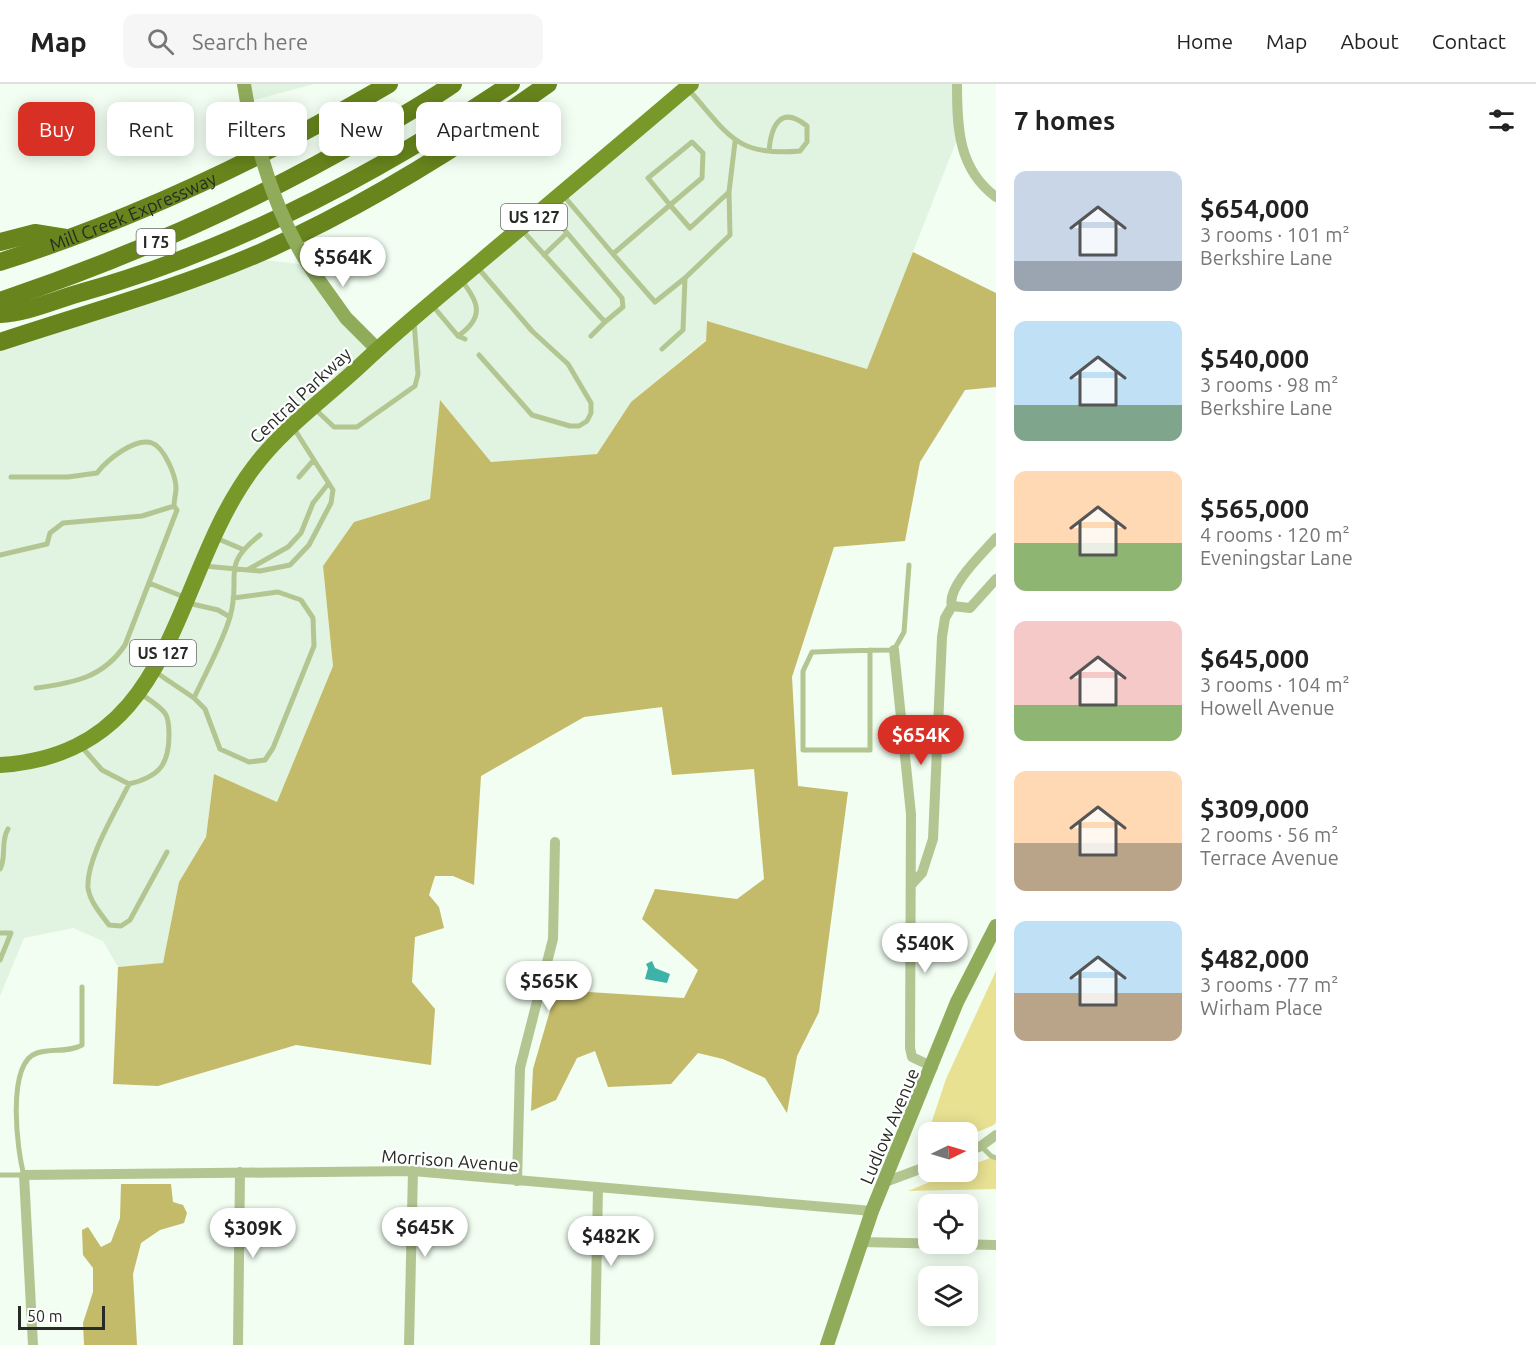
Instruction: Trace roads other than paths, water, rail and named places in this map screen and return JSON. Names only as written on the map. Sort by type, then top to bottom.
[{"type":"highway","name":"Mill Creek Expressway","points":[[0,262],[68,238],[169,197],[292,138],[389,84]]},
{"type":"highway","name":"Mill Creek Expressway","points":[[0,301],[90,270],[215,217],[308,171],[453,84]]},
{"type":"highway","points":[[0,315],[114,283],[185,260],[245,233],[365,175],[511,84]]},
{"type":"highway","points":[[0,342],[192,279],[261,252],[370,197],[432,162],[548,84]]},
{"type":"highway","points":[[0,242],[34,233],[68,238]]},
{"type":"main road","points":[[244,84],[264,171],[292,236],[308,265],[346,318],[377,349]]},
{"type":"main road","name":"Central Parkway","points":[[0,765],[34,761],[79,744],[115,719],[140,693],[154,671],[215,538],[239,489],[254,466],[293,426],[377,349],[689,86]]},
{"type":"main road","name":"Ludlow Avenue","points":[[827,1345],[872,1211],[933,1067],[957,1002],[996,926]]},
{"type":"street","points":[[957,84],[957,126],[963,153],[979,181],[996,197]]},
{"type":"street","points":[[912,884],[922,873],[933,839],[942,638],[945,618],[952,606],[950,600],[954,589],[996,538]]},
{"type":"street","points":[[952,606],[969,608],[996,579]]},
{"type":"street","points":[[894,650],[911,814],[910,1048],[912,1057],[933,1067]]},
{"type":"street","points":[[517,1181],[520,1068],[554,939],[555,842]]},
{"type":"street","points":[[978,1147],[996,1135]]},
{"type":"street","points":[[885,1182],[918,1170]]},
{"type":"street","points":[[409,1345],[413,1171]]},
{"type":"street","name":"Morrison Avenue","points":[[24,1175],[413,1171],[872,1211]]},
{"type":"street","points":[[238,1345],[240,1172]]},
{"type":"street","points":[[24,1175],[33,1345]]},
{"type":"street","points":[[595,1345],[598,1188]]},
{"type":"street","points":[[861,1242],[996,1245]]},
{"type":"lane","points":[[689,86],[735,142],[750,149],[769,151],[800,151],[807,142],[807,126],[798,119],[788,116],[778,121],[771,130],[769,151]]},
{"type":"lane","points":[[613,254],[670,205],[702,178],[703,153],[692,142],[648,178],[670,205],[690,228],[729,192]]},
{"type":"lane","points":[[561,193],[655,302],[685,278],[730,235],[729,192],[735,142]]},
{"type":"lane","points":[[545,207],[622,298],[623,307],[591,336]]},
{"type":"lane","points":[[520,228],[605,322]]},
{"type":"lane","points":[[544,255],[567,233]]},
{"type":"lane","points":[[476,266],[532,331],[568,364],[591,404],[591,413],[587,421],[579,426],[570,426],[532,415],[479,355]]},
{"type":"lane","points":[[662,349],[683,330],[685,278]]},
{"type":"lane","points":[[458,336],[475,320],[477,306],[474,296],[460,279]]},
{"type":"lane","points":[[430,304],[458,336],[465,339]]},
{"type":"lane","points":[[313,408],[334,427],[357,427],[415,386],[418,374],[414,318]]},
{"type":"lane","points":[[203,566],[260,571],[290,565],[309,545],[331,503],[333,490],[312,462],[293,426]]},
{"type":"lane","points":[[11,477],[68,477],[97,473],[106,461],[141,442],[154,443],[164,453],[176,485],[174,506],[177,510],[125,645],[109,665],[92,676],[70,683],[36,687]]},
{"type":"lane","points":[[299,477],[312,462]]},
{"type":"lane","points":[[247,570],[288,547],[295,540],[301,533],[313,503],[328,484]]},
{"type":"lane","points":[[0,555],[47,544],[50,533],[63,523],[142,516],[174,506]]},
{"type":"lane","points":[[194,698],[230,617],[236,585],[233,568],[242,549],[260,535]]},
{"type":"lane","points":[[215,538],[242,549]]},
{"type":"lane","points":[[870,650],[870,750],[803,750],[803,671],[812,652],[870,650],[894,650],[904,632],[909,566]]},
{"type":"lane","points":[[149,583],[187,601],[218,610],[230,617]]},
{"type":"lane","points":[[154,671],[194,698],[205,709],[220,749],[249,762],[265,760],[273,748],[314,646],[314,618],[301,600],[278,592],[233,598]]},
{"type":"lane","points":[[79,744],[102,770],[129,784],[150,779],[161,767],[169,753],[169,731],[165,713],[140,693]]},
{"type":"lane","points":[[129,784],[92,862],[88,888],[94,903],[109,925],[121,926],[130,920],[167,852]]},
{"type":"lane","points":[[0,869],[3,862],[3,836],[8,829]]},
{"type":"lane","points":[[0,933],[11,933],[0,960]]},
{"type":"lane","points":[[0,1175],[24,1175],[19,1158],[16,1089],[23,1064],[36,1053],[75,1049],[82,1045],[82,987]]},
{"type":"lane","points":[[981,1146],[990,1156],[996,1158]]},
{"type":"water","points":[[652,961],[655,968],[670,974],[667,983],[645,979],[648,968],[646,964]]}]
